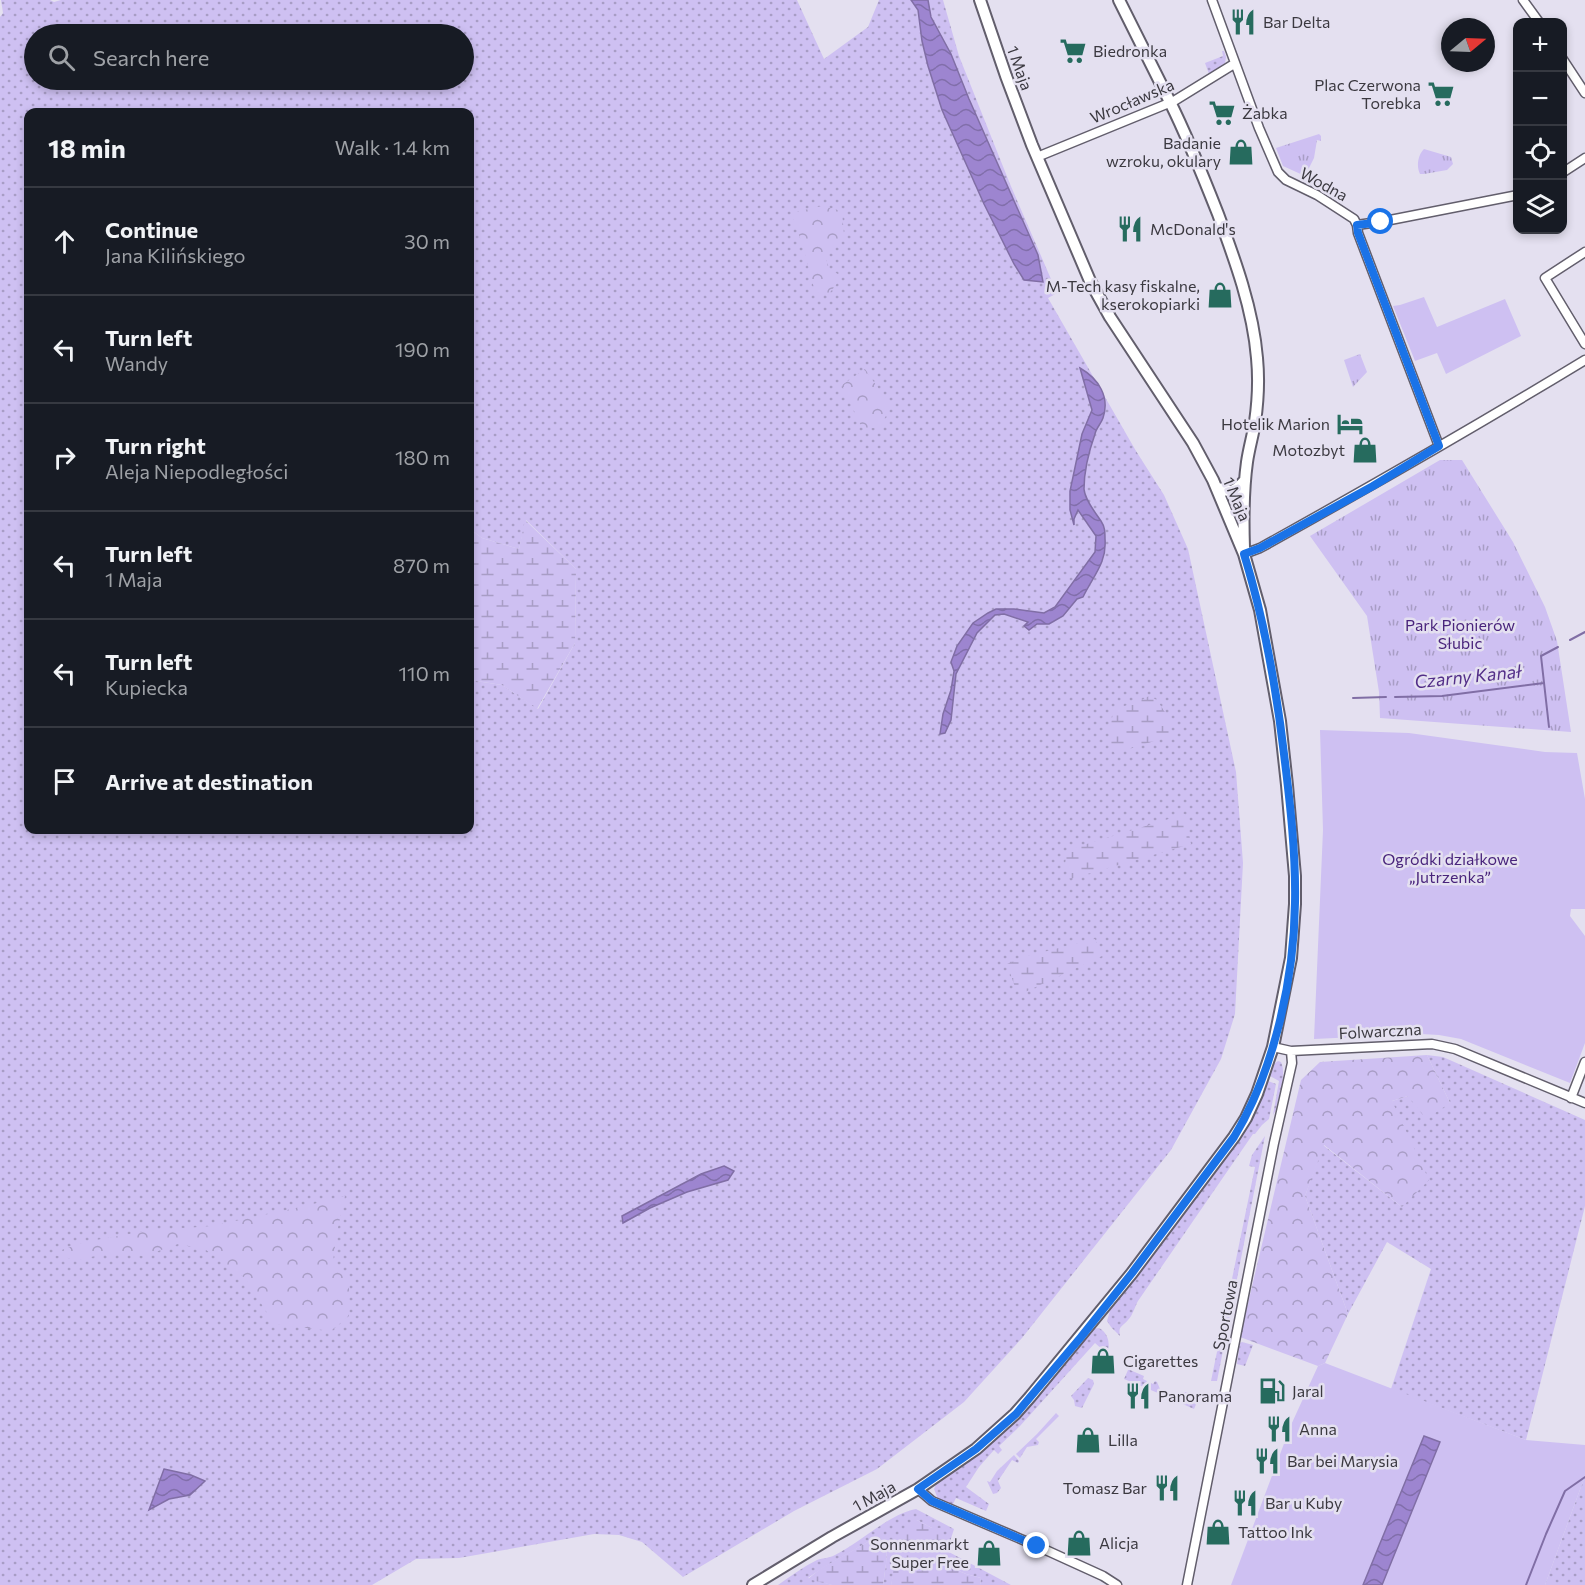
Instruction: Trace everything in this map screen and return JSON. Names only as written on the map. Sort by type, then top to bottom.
[{"type":"main road","name":"1 Maja","points":[[753,1585],[918,1489],[976,1449],[1016,1414],[1081,1337],[1154,1244],[1246,1118],[1273,1047],[1291,958],[1295,876],[1287,777],[1260,610],[1244,554],[1216,487],[1193,443],[1110,317],[1090,281],[1037,157],[980,0]]},
{"type":"main road","points":[[1119,0],[1198,163],[1232,251],[1252,324],[1257,358],[1258,391],[1245,480],[1242,515],[1244,554]]},
{"type":"main road","points":[[1216,487],[1232,491],[1245,480]]},
{"type":"street","name":"Wodna","points":[[1212,0],[1234,64],[1278,172],[1286,180],[1317,195],[1354,219],[1357,225]]},
{"type":"street","points":[[1523,0],[1536,18]]},
{"type":"street","name":"Wrocławska","points":[[1037,157],[1179,98],[1234,64]]},
{"type":"street","points":[[1567,64],[1585,93]]},
{"type":"street","points":[[1567,170],[1585,158]]},
{"type":"street","points":[[1439,446],[1358,233],[1357,225],[1513,196]]},
{"type":"street","points":[[1585,252],[1545,278],[1585,344]]},
{"type":"street","points":[[1244,554],[1260,548],[1373,486],[1585,360]]},
{"type":"street","name":"Folwarczna","points":[[1273,1047],[1291,1051],[1432,1044],[1455,1049],[1585,1103]]},
{"type":"street","name":"Sportowa","points":[[1187,1585],[1274,1143],[1292,1063],[1291,1051]]},
{"type":"street","points":[[1571,1098],[1585,1062]]},
{"type":"street","points":[[918,1489],[932,1501],[1037,1546],[1103,1576],[1117,1585]]},
{"type":"green space","points":[[1,0],[50,0],[54,2],[61,0],[797,0],[824,59],[868,27],[879,0],[911,0],[918,9],[922,41],[942,110],[984,204],[1024,280],[1043,282],[1038,255],[951,54],[931,17],[928,0],[943,0],[959,56],[1057,293],[1048,298],[1136,451],[1164,495],[1188,549],[1236,772],[1243,863],[1235,1014],[1221,1059],[1171,1150],[1022,1338],[964,1402],[877,1469],[794,1511],[683,1577],[642,1542],[619,1535],[594,1534],[459,1558],[416,1559],[372,1585],[0,1585],[0,17],[3,13]]},
{"type":"green space","points":[[1222,51],[1226,57],[1225,63],[1209,74],[1205,63],[1223,56]]},
{"type":"green space","points":[[1319,134],[1321,141],[1317,140],[1314,158],[1305,176],[1283,166],[1276,148]]},
{"type":"green space","points":[[1424,149],[1451,157],[1453,164],[1447,170],[1420,174],[1418,161]]},
{"type":"green space","points":[[822,206],[842,211],[844,235],[824,253],[829,268],[842,277],[828,295],[815,292],[803,246],[791,213]]},
{"type":"green space","points":[[1424,297],[1437,327],[1505,299],[1521,336],[1446,374],[1437,353],[1415,361],[1393,306]]},
{"type":"green space","points":[[1360,354],[1367,372],[1353,387],[1344,360]]},
{"type":"green space","points":[[865,369],[891,407],[879,428],[862,428],[842,385]]},
{"type":"green space","name":"Park Pionierów Słubic","points":[[1440,460],[1462,460],[1513,542],[1545,607],[1557,641],[1571,732],[1380,718],[1379,692],[1367,616],[1310,536]]},
{"type":"green space","points":[[525,520],[576,569],[575,643],[537,709],[502,685],[474,681],[474,532],[482,538],[519,549]]},
{"type":"green space","points":[[1149,696],[1157,700],[1170,720],[1171,736],[1115,753],[1109,747],[1114,709]]},
{"type":"green space","name":"Ogródki działkowe „Jutrzenka”","points":[[1320,730],[1409,733],[1545,752],[1577,753],[1585,799],[1585,909],[1571,909],[1570,916],[1585,936],[1585,1043],[1570,1083],[1461,1039],[1439,1035],[1314,1039],[1323,830]]},
{"type":"green space","points":[[1185,814],[1191,844],[1070,879],[1065,864],[1067,850]]},
{"type":"green space","points":[[1095,939],[1102,956],[1023,993],[1015,987],[1007,964],[1027,956]]},
{"type":"green space","points":[[1427,1055],[1443,1057],[1585,1120],[1585,1206],[1526,1440],[1391,1389],[1431,1269],[1387,1242],[1348,1314],[1305,1196],[1323,1145],[1402,1207],[1392,1101],[1408,1096],[1450,1103]]},
{"type":"green space","points":[[1427,1055],[1450,1103],[1426,1119],[1408,1096],[1392,1101],[1429,1180],[1402,1207],[1324,1145],[1305,1196],[1348,1314],[1325,1363],[1318,1366],[1240,1337],[1301,1080],[1320,1062]]},
{"type":"green space","points":[[1278,1061],[1283,1067],[1283,1079],[1273,1115],[1279,1081],[1270,1076],[1274,1064]]},
{"type":"green space","points":[[1268,1081],[1276,1084],[1269,1119],[1253,1134],[1138,1301],[1130,1318],[1120,1328],[1120,1336],[1107,1321],[1111,1307],[1242,1134]]},
{"type":"green space","points":[[1265,1136],[1217,1381],[1211,1381],[1255,1167],[1249,1166],[1252,1155]]},
{"type":"green space","points":[[345,1196],[333,1261],[349,1282],[349,1316],[331,1331],[274,1324],[245,1278],[206,1250],[178,1244],[144,1256],[109,1253],[77,1260],[50,1254],[85,1242],[146,1231],[212,1226]]},
{"type":"green space","points":[[1099,1328],[1108,1338],[1108,1352],[1095,1343],[999,1446],[1002,1450],[998,1454],[994,1450],[966,1487],[989,1504],[986,1511],[956,1498],[952,1506],[938,1499],[934,1489],[937,1482],[979,1452],[1017,1418],[1093,1329]]},
{"type":"green space","points":[[1242,1342],[1253,1345],[1245,1366],[1237,1364]]},
{"type":"green space","points":[[1325,1363],[1526,1440],[1585,1445],[1585,1476],[1545,1585],[1382,1585],[1440,1442],[1424,1436],[1363,1585],[1231,1585],[1291,1425],[1318,1366]]},
{"type":"green space","points":[[1128,1370],[1144,1376],[1143,1379],[1153,1384],[1157,1382],[1160,1389],[1158,1393],[1124,1379]]},
{"type":"green space","points":[[1088,1378],[1093,1380],[1094,1384],[1082,1408],[1075,1406],[1071,1396]]},
{"type":"green space","points":[[1186,1392],[1198,1400],[1194,1409],[1169,1398]]},
{"type":"green space","points":[[1056,1413],[1059,1416],[1036,1439],[1039,1442],[1038,1445],[1027,1447],[1020,1458],[1016,1454]]},
{"type":"green space","points":[[1014,1455],[1018,1463],[1012,1460],[998,1481],[1001,1488],[993,1494],[987,1481],[990,1482],[997,1471]]},
{"type":"green space","points":[[1585,1476],[1585,1585],[1545,1585]]},
{"type":"green space","points":[[916,1509],[954,1529],[947,1551],[1011,1585],[980,1585],[981,1578],[945,1565],[940,1557],[944,1542],[932,1528],[917,1520],[895,1569],[891,1585],[883,1585],[887,1541],[873,1539],[808,1578],[832,1585],[778,1585],[817,1560],[845,1550],[895,1517]]},
{"type":"green space","points":[[917,1520],[932,1528],[941,1528],[944,1542],[940,1557],[945,1565],[981,1578],[980,1585],[891,1585],[901,1536],[908,1524]]},
{"type":"green space","points":[[873,1539],[887,1541],[883,1585],[832,1585],[808,1579],[820,1569]]},
{"type":"water","points":[[911,0],[928,0],[931,17],[951,54],[1038,255],[1043,282],[1024,280],[984,204],[942,110],[922,41],[918,10]]},
{"type":"water","points":[[1080,368],[1097,383],[1105,403],[1103,418],[1089,454],[1084,489],[1088,502],[1104,527],[1105,548],[1102,562],[1083,597],[1077,599],[1063,616],[1049,624],[1037,624],[1029,630],[1024,626],[1028,622],[1004,614],[995,615],[977,633],[956,674],[951,720],[945,733],[940,734],[954,671],[951,662],[957,646],[973,623],[996,609],[1044,613],[1055,607],[1095,552],[1096,536],[1078,510],[1074,525],[1070,510],[1070,491],[1082,434],[1092,410]]},
{"type":"water","points":[[724,1166],[734,1171],[728,1180],[687,1192],[623,1223],[622,1216],[701,1174]]},
{"type":"water","points":[[1424,1436],[1440,1442],[1382,1585],[1363,1585]]},
{"type":"water","points":[[164,1469],[191,1475],[205,1481],[190,1495],[169,1499],[149,1510]]},
{"type":"waterway","name":"Czarny Kanał","points":[[1570,640],[1585,632]]},
{"type":"waterway","name":"Czarny Kanał","points":[[1549,727],[1541,656],[1558,647]]},
{"type":"waterway","name":"Czarny Kanał","points":[[1395,697],[1442,696],[1544,683]]},
{"type":"waterway","name":"Czarny Kanał","points":[[1353,698],[1386,697]]},
{"type":"waterway","points":[[1526,1585],[1565,1491],[1585,1477]]},
{"type":"place","name":"Bar Delta","points":[[1243,22]]},
{"type":"place","name":"Biedronka","points":[[1073,51]]},
{"type":"place","name":"Plac Czerwona Torebka","points":[[1441,94]]},
{"type":"place","name":"Żabka","points":[[1222,113]]},
{"type":"place","name":"Badanie wzroku, okulary","points":[[1241,152]]},
{"type":"place","name":"McDonald's","points":[[1130,229]]},
{"type":"place","name":"M-Tech kasy fiskalne, kserokopiarki","points":[[1220,295]]},
{"type":"place","name":"Hotelik Marion","points":[[1350,424]]},
{"type":"place","name":"Motozbyt","points":[[1365,450]]},
{"type":"place","name":"Cigarettes","points":[[1103,1361]]},
{"type":"place","name":"Jaral","points":[[1272,1391]]},
{"type":"place","name":"Panorama","points":[[1138,1396]]},
{"type":"place","name":"Anna","points":[[1279,1429]]},
{"type":"place","name":"Lilla","points":[[1088,1440]]},
{"type":"place","name":"Bar bei Marysia","points":[[1267,1461]]},
{"type":"place","name":"Tomasz Bar","points":[[1167,1488]]},
{"type":"place","name":"Bar u Kuby","points":[[1245,1503]]},
{"type":"place","name":"Tattoo Ink","points":[[1218,1532]]},
{"type":"place","name":"Alicja","points":[[1079,1543]]},
{"type":"place","name":"Sonnenmarkt Super Free","points":[[989,1553]]},
{"type":"route","points":[[1037,1546],[932,1501],[918,1489],[976,1449],[1016,1414],[1081,1337],[1234,1137],[1246,1118],[1264,1077],[1273,1047],[1291,958],[1295,876],[1280,721],[1260,610],[1244,554],[1260,548],[1373,486],[1439,446],[1358,233],[1357,225],[1381,222]]}]
